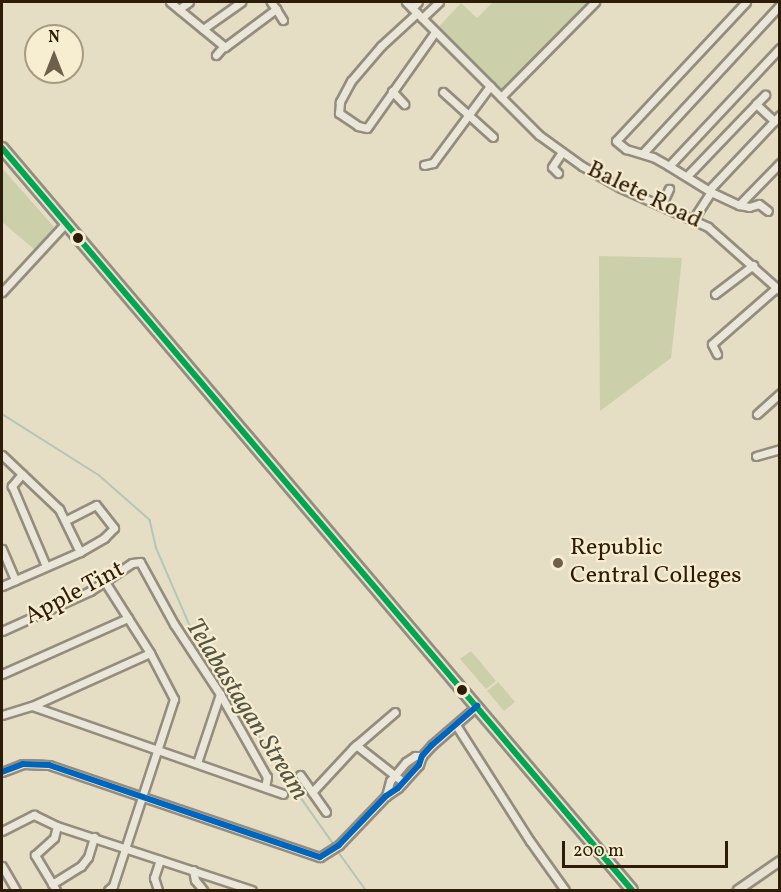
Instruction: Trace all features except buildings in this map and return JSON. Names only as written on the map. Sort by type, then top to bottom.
[{"type":"highway","points":[[2,148],[632,891]]},
{"type":"main road","points":[[738,891],[780,861]]},
{"type":"street","points":[[170,2],[223,47]]},
{"type":"street","points":[[179,9],[189,2]]},
{"type":"street","points":[[203,29],[241,2]]},
{"type":"street","points":[[271,2],[283,20]]},
{"type":"street","name":"Balete Road","points":[[406,2],[539,135],[621,188],[694,219],[714,231],[778,290]]},
{"type":"street","points":[[417,13],[418,2]]},
{"type":"street","points":[[435,32],[367,128],[351,122],[338,111],[339,102],[351,81],[381,46],[417,13],[439,2]]},
{"type":"street","points":[[501,97],[595,2]]},
{"type":"street","points":[[746,2],[616,141],[626,149],[643,153],[739,205],[749,207],[759,204],[768,211]]},
{"type":"street","points":[[643,153],[780,5]]},
{"type":"street","points":[[216,55],[223,47],[276,9]]},
{"type":"street","points":[[669,166],[780,48]]},
{"type":"street","points":[[424,165],[433,163],[490,87]]},
{"type":"street","points":[[392,91],[404,104]]},
{"type":"street","points":[[443,92],[493,137]]},
{"type":"street","points":[[687,176],[765,95]]},
{"type":"street","points":[[756,104],[774,121]]},
{"type":"street","points":[[694,219],[710,191],[780,115]]},
{"type":"street","points":[[558,173],[552,167],[562,152]]},
{"type":"street","points":[[739,205],[780,163]]},
{"type":"street","points":[[661,206],[669,189]]},
{"type":"street","points":[[2,292],[65,224]]},
{"type":"street","points":[[715,294],[753,265]]},
{"type":"street","points":[[717,354],[712,344],[778,290]]},
{"type":"street","points":[[757,414],[779,395]]},
{"type":"street","points":[[756,456],[780,449]]},
{"type":"street","points":[[2,454],[59,509],[80,552]]},
{"type":"street","points":[[22,474],[12,486],[46,566]]},
{"type":"street","points":[[2,586],[80,552],[104,538],[114,528],[106,514],[96,505],[66,520]]},
{"type":"street","points":[[2,549],[15,580]]},
{"type":"street","name":"Apple Tint","points":[[2,631],[105,582],[132,563],[140,562],[183,639],[220,694],[267,777],[265,787]]},
{"type":"street","points":[[105,582],[150,653],[174,699],[112,889]]},
{"type":"street","points":[[2,674],[128,618]]},
{"type":"street","points":[[2,715],[32,706],[150,653]]},
{"type":"street","points":[[197,763],[220,694]]},
{"type":"street","points":[[50,698],[53,714]]},
{"type":"street","points":[[32,706],[283,794]]},
{"type":"street","points":[[2,772],[22,764],[38,763],[318,857],[328,854],[339,845],[386,796],[404,782],[419,765],[422,756],[477,706]]},
{"type":"street","points":[[313,791],[356,745],[395,712]]},
{"type":"street","points":[[456,724],[530,842],[565,891]]},
{"type":"street","points":[[356,745],[404,782]]},
{"type":"street","points":[[386,796],[396,775],[411,758],[422,756]]},
{"type":"street","points":[[300,775],[326,812]]},
{"type":"street","points":[[2,831],[30,815],[252,891]]},
{"type":"street","points":[[57,826],[54,838],[35,855],[54,887],[81,866],[88,857],[94,837]]},
{"type":"street","points":[[158,891],[154,878],[160,860]]},
{"type":"street","points":[[2,866],[16,891]]},
{"type":"street","points":[[193,870],[195,880],[203,891]]},
{"type":"green space","points":[[493,2],[601,2],[505,102],[433,33],[461,3],[477,18]]},
{"type":"green space","points":[[2,168],[54,227],[35,250],[2,222]]},
{"type":"green space","points":[[599,256],[682,258],[671,358],[600,411]]},
{"type":"green space","points":[[471,651],[496,681],[486,689],[460,659]]},
{"type":"green space","points":[[498,682],[515,702],[504,711],[487,691]]},
{"type":"waterway","name":"Telabastagan Stream","points":[[2,414],[99,475],[150,520],[156,547],[192,630],[280,768],[335,846]]},
{"type":"waterway","name":"Telabastagan Stream","points":[[337,850],[366,890]]},
{"type":"transit line","points":[[2,148],[632,890]]},
{"type":"transit line","points":[[2,772],[23,764],[49,765],[320,857],[339,845],[386,796],[398,788],[419,765],[422,756],[432,745],[477,706]]},
{"type":"place","name":"Republic Central Colleges","points":[[558,563]]}]
